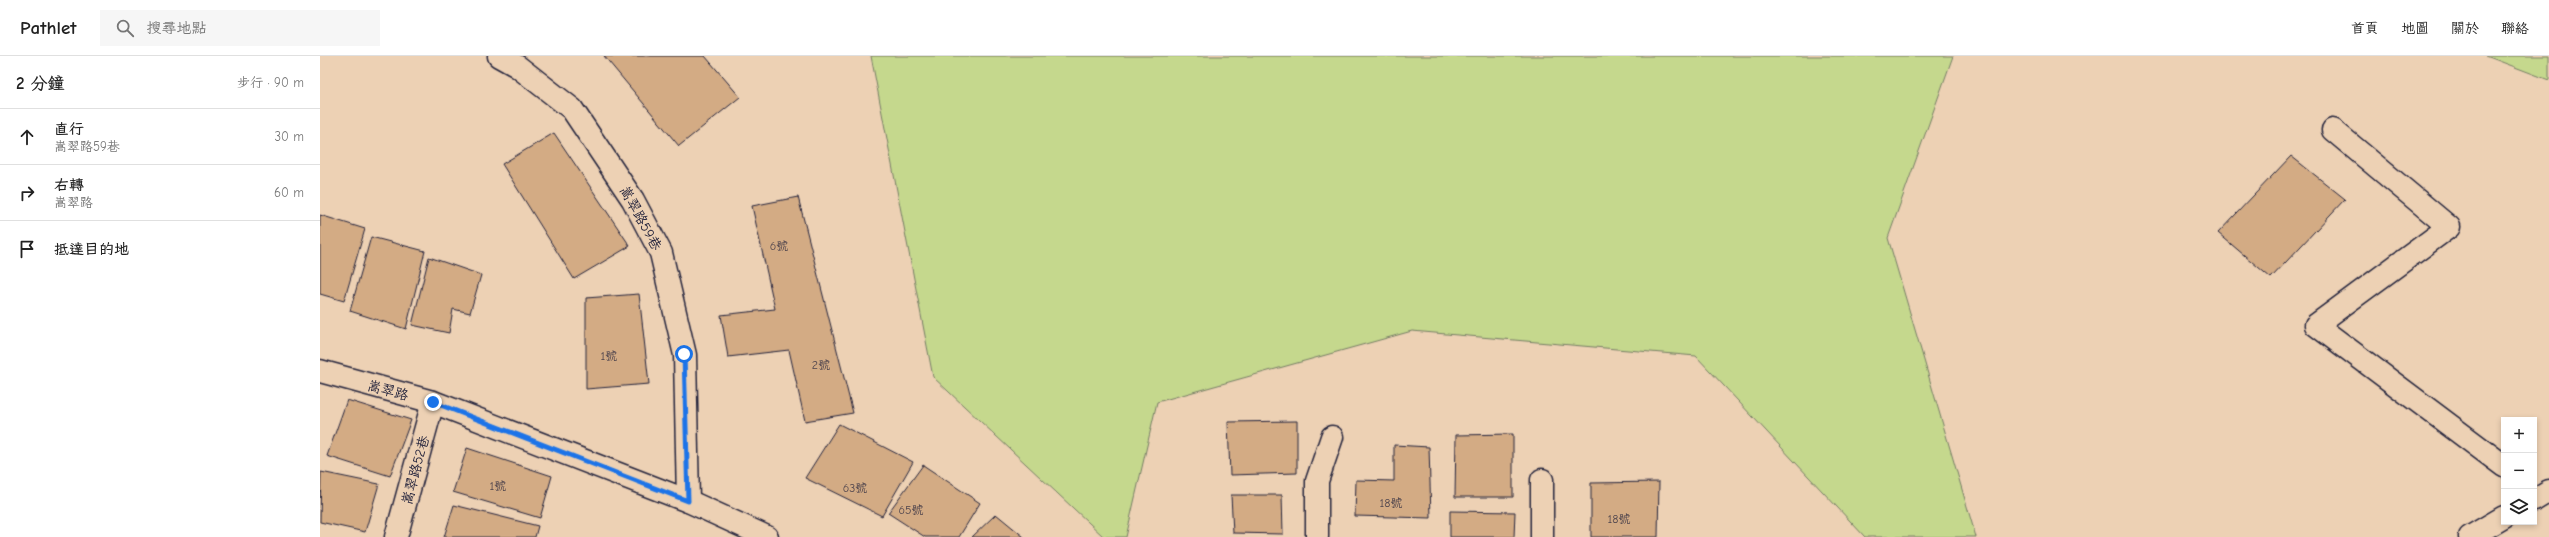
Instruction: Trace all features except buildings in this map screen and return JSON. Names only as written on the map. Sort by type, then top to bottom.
[{"type":"street","name":"嵩翠路59巷","points":[[499,56],[517,66],[572,109],[633,200],[661,253],[684,354],[688,501]]},
{"type":"street","points":[[2333,130],[2448,227],[2316,325],[2501,464]]},
{"type":"street","name":"嵩翠路","points":[[320,371],[433,402],[688,501],[767,537]]},
{"type":"street","name":"嵩翠路52巷","points":[[396,537],[433,402]]},
{"type":"street","points":[[1318,537],[1317,481],[1332,437]]},
{"type":"street","points":[[1542,480],[1542,537]]},
{"type":"street","points":[[2470,537],[2501,519]]},
{"type":"green space","points":[[871,56],[1953,56],[1888,238],[1976,537],[1865,537],[1696,356],[1412,331],[1157,402],[1126,537],[1104,537],[933,377]]},
{"type":"green space","points":[[2486,56],[2549,56],[2549,80]]},
{"type":"route","points":[[433,402],[688,501],[684,354]]}]
